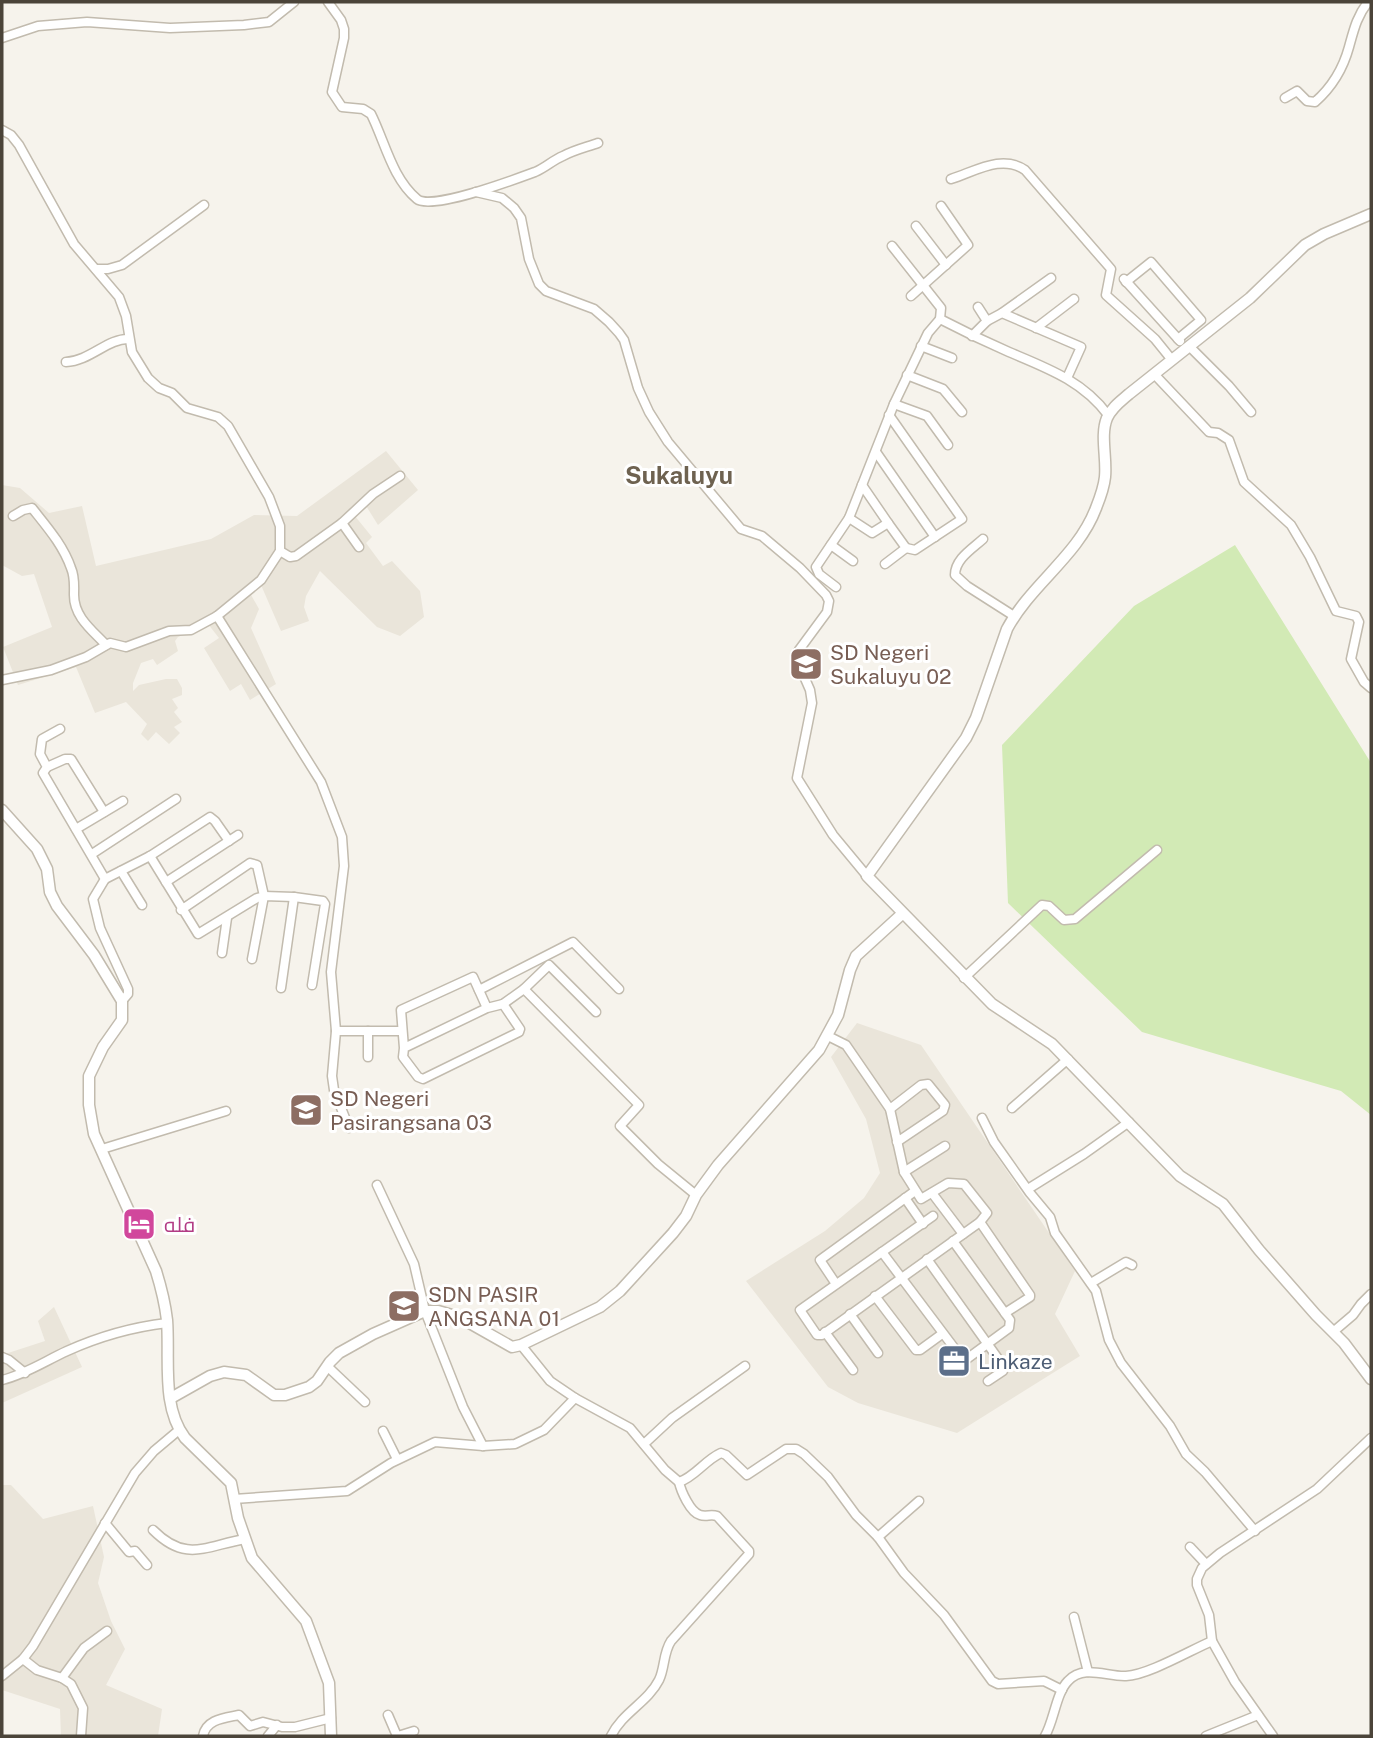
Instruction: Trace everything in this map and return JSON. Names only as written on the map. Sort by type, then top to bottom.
[{"type":"street","points":[[2,38],[38,26],[87,22],[170,28],[244,25],[268,22],[295,2]]},
{"type":"street","points":[[328,2],[344,29],[332,92],[334,98],[342,107],[363,109],[371,114],[398,176],[418,201],[436,202],[476,192],[537,171],[564,155],[598,143]]},
{"type":"street","points":[[1285,98],[1297,91],[1307,101],[1314,102],[1334,82],[1349,47],[1357,18],[1368,2]]},
{"type":"street","points":[[2,130],[16,141],[76,247],[115,291],[122,304],[132,352],[152,383],[172,393],[187,408],[218,417],[233,433],[273,506],[280,526],[280,551],[258,583],[217,616],[191,630],[169,631],[129,646],[121,647],[112,643],[86,657],[51,670],[2,680]]},
{"type":"street","points":[[951,179],[998,163],[1016,164],[1025,170],[1111,269],[1106,295],[1155,339],[1172,360]]},
{"type":"street","points":[[476,192],[502,198],[514,208],[521,218],[529,259],[539,284],[546,291],[594,309],[619,333],[624,340],[631,367],[649,412],[668,442],[741,529],[762,536],[800,568],[826,595],[829,601],[827,612],[796,658],[810,690],[812,703],[797,778],[833,835],[867,876],[964,978],[999,1011],[1040,1036],[1068,1059],[1180,1176],[1223,1204],[1276,1271],[1369,1371]]},
{"type":"street","points":[[96,269],[122,265],[204,205]]},
{"type":"street","points":[[911,296],[968,246],[941,206]]},
{"type":"street","points":[[867,876],[966,738],[1014,616],[1081,539],[1093,517],[1105,475],[1105,424],[1108,415],[1122,400],[1268,282],[1305,245],[1371,214]]},
{"type":"street","points":[[916,226],[946,265]]},
{"type":"street","points":[[836,587],[817,571],[817,567],[849,518],[894,404],[928,333],[940,319],[941,308],[891,246]]},
{"type":"street","points":[[1178,340],[1201,320],[1152,262],[1125,280],[1178,340],[1229,386],[1251,412]]},
{"type":"street","points":[[972,336],[987,321],[1051,278]]},
{"type":"street","points":[[1036,327],[1074,299]]},
{"type":"street","points":[[978,307],[987,321]]},
{"type":"street","points":[[1002,313],[1081,347],[1067,378]]},
{"type":"street","points":[[940,319],[1067,378],[1097,399],[1108,415]]},
{"type":"street","points":[[66,362],[91,356],[119,340],[129,339]]},
{"type":"street","points":[[921,346],[951,358]]},
{"type":"street","points":[[908,375],[943,390],[962,412]]},
{"type":"street","points":[[1155,375],[1209,432],[1218,433],[1229,440],[1244,482],[1291,525],[1336,611],[1353,614],[1358,619],[1351,659],[1364,682],[1371,688]]},
{"type":"street","points":[[894,404],[926,416],[948,445]]},
{"type":"street","points":[[862,485],[906,548],[915,550],[962,519],[889,415]]},
{"type":"street","points":[[876,452],[935,537]]},
{"type":"street","points":[[280,551],[294,557],[342,523],[373,494],[401,476]]},
{"type":"street","points":[[13,516],[32,508],[56,538],[71,568],[79,617],[106,645]]},
{"type":"street","points":[[849,518],[874,533],[888,523]]},
{"type":"street","points":[[342,523],[359,547]]},
{"type":"street","points":[[983,539],[960,560],[955,575],[967,586],[1014,616]]},
{"type":"street","points":[[831,545],[853,561]]},
{"type":"street","points":[[885,564],[906,548]]},
{"type":"street","points":[[217,616],[321,782],[342,837],[344,866],[331,972],[337,1031],[332,1083],[349,1128]]},
{"type":"street","points":[[47,767],[40,754],[42,739],[60,729]]},
{"type":"street","points":[[104,812],[70,758],[47,767],[44,775],[105,879]]},
{"type":"street","points":[[92,854],[176,799]]},
{"type":"street","points":[[76,829],[123,801]]},
{"type":"street","points":[[2,810],[37,849],[47,869],[50,892],[57,906],[94,955],[121,1001],[122,1020],[103,1047],[88,1082],[94,1134],[156,1271],[165,1303],[167,1368],[172,1398],[170,1406],[179,1430],[225,1475],[233,1489],[245,1539],[256,1565],[306,1621],[326,1672],[331,1695],[331,1736]]},
{"type":"street","points":[[121,1001],[128,994],[128,989],[100,928],[93,899],[105,879],[149,856],[209,817],[229,841]]},
{"type":"street","points":[[166,882],[238,835]]},
{"type":"street","points":[[964,978],[1042,905],[1046,905],[1064,920],[1074,919],[1157,850]]},
{"type":"street","points":[[149,856],[198,934],[257,898],[294,897],[323,901],[325,904],[312,985]]},
{"type":"street","points":[[181,910],[253,862],[257,865],[264,897],[252,959]]},
{"type":"street","points":[[121,871],[142,905]]},
{"type":"street","points":[[281,988],[294,897]]},
{"type":"street","points":[[172,1398],[210,1376],[224,1372],[246,1376],[271,1394],[285,1395],[314,1384],[339,1353],[425,1311],[438,1311],[459,1317],[507,1345],[521,1345],[590,1313],[609,1300],[673,1233],[686,1216],[696,1195],[726,1156],[811,1061],[828,1037],[842,1006],[852,963],[862,950],[902,914]]},
{"type":"street","points":[[222,953],[227,918]]},
{"type":"street","points":[[479,990],[573,942],[619,989]]},
{"type":"street","points":[[404,1048],[487,1008],[503,1004],[524,989],[549,965],[554,951]]},
{"type":"street","points":[[549,965],[596,1012]]},
{"type":"street","points":[[487,1008],[473,977],[401,1010],[403,1057],[418,1077],[423,1079],[517,1034],[520,1028],[503,1004]]},
{"type":"street","points":[[524,989],[639,1105],[620,1126],[658,1164],[696,1195]]},
{"type":"street","points":[[337,1031],[402,1031]]},
{"type":"street","points":[[368,1031],[368,1057]]},
{"type":"street","points":[[828,1037],[846,1045],[890,1109],[904,1172],[920,1199],[948,1183],[964,1184],[987,1213],[963,1234],[817,1335],[800,1311],[933,1216]]},
{"type":"street","points":[[1012,1108],[1068,1059]]},
{"type":"street","points":[[890,1109],[921,1085],[928,1084],[945,1105],[943,1111],[897,1142]]},
{"type":"street","points":[[102,1149],[226,1111]]},
{"type":"street","points":[[982,1118],[994,1142],[1050,1217],[1055,1233],[1096,1291],[1110,1339],[1121,1363],[1170,1426],[1186,1454],[1205,1472],[1255,1531]]},
{"type":"street","points":[[1028,1189],[1129,1122]]},
{"type":"street","points":[[904,1172],[945,1146]]},
{"type":"street","points":[[377,1185],[414,1264],[425,1311],[463,1407],[482,1446]]},
{"type":"street","points":[[836,1284],[820,1259],[915,1191]]},
{"type":"street","points":[[932,1193],[963,1234]]},
{"type":"street","points":[[905,1198],[923,1224]]},
{"type":"street","points":[[979,1222],[1030,1295],[1005,1314]]},
{"type":"street","points":[[882,1252],[962,1361],[1009,1328],[1010,1320],[953,1241]]},
{"type":"street","points":[[927,1259],[1004,1367],[1003,1371],[988,1381]]},
{"type":"street","points":[[1091,1283],[1126,1262],[1132,1265]]},
{"type":"street","points":[[1333,1332],[1353,1315],[1371,1294]]},
{"type":"street","points":[[875,1296],[916,1350],[942,1334]]},
{"type":"street","points":[[850,1314],[878,1353]]},
{"type":"street","points":[[2,1380],[25,1373],[85,1343],[136,1328],[167,1323]]},
{"type":"street","points":[[825,1332],[853,1370]]},
{"type":"street","points":[[521,1345],[541,1371],[575,1398],[626,1425],[664,1469],[679,1482],[686,1499],[696,1512],[701,1516],[717,1517],[749,1551],[671,1642],[659,1680],[618,1723],[611,1736]]},
{"type":"street","points":[[2,1357],[25,1373]]},
{"type":"street","points":[[327,1366],[365,1402]]},
{"type":"street","points":[[644,1444],[673,1418],[745,1366]]},
{"type":"street","points":[[234,1499],[347,1491],[397,1460],[435,1442],[482,1446],[515,1444],[535,1436],[550,1425],[575,1398]]},
{"type":"street","points":[[2,1676],[23,1658],[38,1638],[135,1473],[179,1430]]},
{"type":"street","points":[[383,1431],[397,1460]]},
{"type":"street","points":[[1273,1736],[1212,1641],[1209,1615],[1197,1579],[1206,1564],[1329,1480],[1371,1438]]},
{"type":"street","points":[[679,1482],[721,1453],[747,1475],[786,1449],[796,1449],[828,1477],[904,1573],[949,1621],[992,1681],[999,1684],[1044,1681],[1062,1690]]},
{"type":"street","points":[[878,1537],[919,1500]]},
{"type":"street","points":[[105,1523],[129,1552],[135,1551],[147,1564]]},
{"type":"street","points":[[153,1530],[169,1544],[186,1551],[245,1539]]},
{"type":"street","points":[[1190,1547],[1206,1564]]},
{"type":"street","points":[[1074,1617],[1088,1672]]},
{"type":"street","points":[[62,1678],[84,1648],[107,1631]]},
{"type":"street","points":[[1045,1736],[1062,1690],[1073,1677],[1088,1672],[1119,1676],[1136,1674],[1212,1641]]},
{"type":"street","points":[[23,1658],[37,1670],[62,1678],[74,1689],[83,1708],[81,1736]]},
{"type":"street","points":[[203,1736],[213,1722],[239,1715],[249,1726],[264,1722],[295,1727],[331,1718]]},
{"type":"street","points":[[388,1715],[397,1736],[414,1731]]},
{"type":"street","points":[[1206,1736],[1258,1715]]},
{"type":"street","points":[[268,1736],[276,1725]]},
{"type":"shaded area","points":[[386,451],[418,490],[378,525],[363,501],[350,510],[372,537],[366,543],[383,566],[392,561],[420,591],[424,617],[400,636],[377,627],[320,571],[306,596],[304,607],[309,621],[281,631],[261,585],[250,593],[259,609],[251,628],[276,684],[250,700],[241,684],[230,691],[204,648],[219,638],[208,624],[178,637],[175,641],[178,651],[157,665],[153,659],[141,663],[133,683],[133,691],[139,685],[166,679],[177,679],[182,688],[182,695],[172,699],[178,708],[174,712],[182,722],[174,727],[180,733],[169,744],[156,732],[148,741],[141,734],[147,724],[126,702],[95,713],[76,667],[18,685],[3,647],[52,627],[34,574],[22,576],[2,565],[2,485],[20,488],[49,513],[82,506],[96,566],[211,539],[254,515],[297,516]]},
{"type":"shaded area","points":[[857,1023],[921,1045],[1075,1271],[1055,1314],[1080,1356],[957,1433],[858,1403],[828,1387],[746,1281],[825,1231],[864,1198],[880,1173],[866,1119],[831,1057]]},
{"type":"shaded area","points":[[54,1307],[82,1367],[2,1403],[2,1355],[45,1341],[38,1321]]},
{"type":"shaded area","points":[[2,1485],[11,1485],[43,1519],[93,1506],[104,1557],[98,1583],[111,1621],[125,1649],[106,1685],[162,1709],[158,1736],[61,1736],[60,1709],[2,1690]]},
{"type":"green space","points":[[1235,545],[1371,763],[1371,1115],[1341,1091],[1142,1032],[1008,903],[1002,745],[1134,606]]},
{"type":"place","name":"SD Negeri Sukaluyu 02","points":[[806,664]]},
{"type":"place","name":"SD Negeri Pasirangsana 03","points":[[306,1110]]},
{"type":"place","name":"فله","points":[[139,1224]]},
{"type":"place","name":"SDN PASIR ANGSANA 01","points":[[404,1306]]},
{"type":"place","name":"Linkaze","points":[[954,1361]]},
{"type":"district","name":"Sukaluyu","points":[[679,475]]}]
